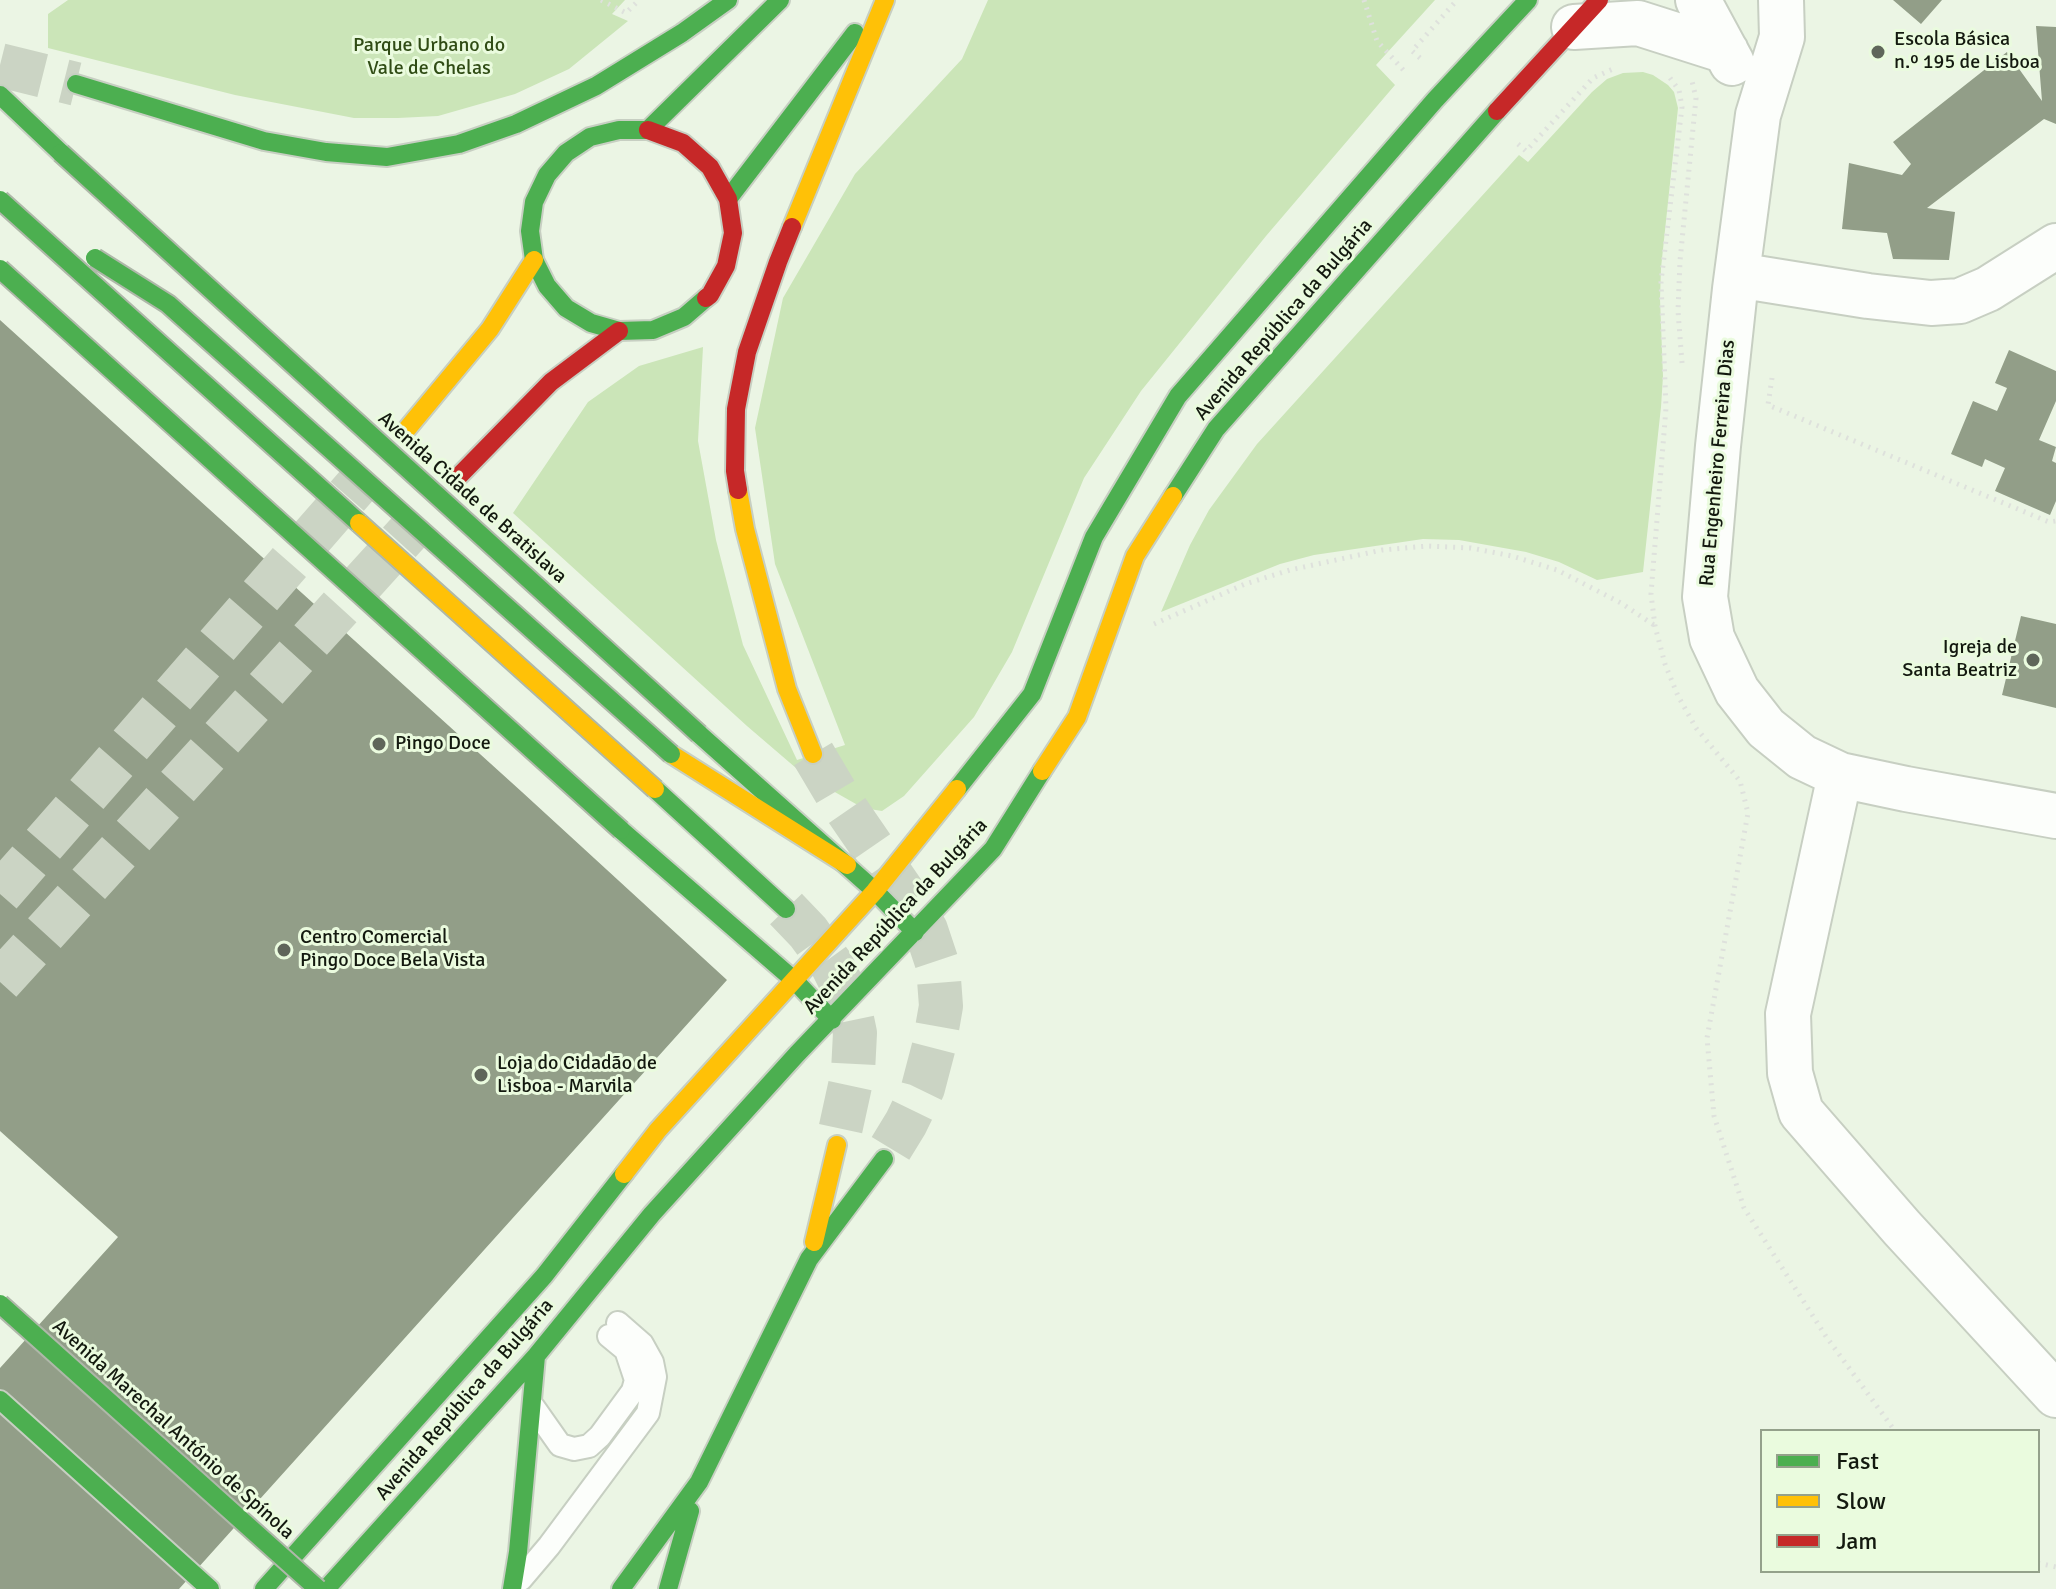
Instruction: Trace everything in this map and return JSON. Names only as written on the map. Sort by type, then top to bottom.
[{"type":"main road","points":[[76,84],[264,141],[326,152],[387,157],[459,144],[516,124],[596,86],[682,33],[728,0]]},
{"type":"main road","points":[[648,130],[780,0]]},
{"type":"main road","points":[[728,199],[883,0]]},
{"type":"main road","points":[[813,754],[787,689],[745,529],[735,471],[736,409],[747,352],[778,262],[883,0]]},
{"type":"main road","name":"Avenida República da Bulgária","points":[[264,1589],[544,1276],[658,1130],[875,891],[1032,694],[1094,537],[1178,396],[1435,100],[1528,0]]},
{"type":"main road","name":"Avenida República da Bulgária","points":[[326,1589],[536,1356],[652,1214],[797,1054],[993,849],[1077,717],[1135,556],[1216,429],[1587,13]]},
{"type":"main road","name":"Avenida Cidade de Bratislava","points":[[0,95],[699,734],[847,865],[915,932]]},
{"type":"main road","points":[[619,130],[648,130],[683,143],[710,167],[728,199],[733,233],[726,266],[710,295],[684,317],[653,330],[619,331],[591,323],[566,308],[547,286],[534,260],[530,231],[534,202],[547,175],[566,153],[590,137],[619,130]]},
{"type":"main road","points":[[0,198],[168,304],[671,754],[847,865]]},
{"type":"main road","points":[[0,198],[786,909]]},
{"type":"main road","points":[[407,429],[490,329],[534,260]]},
{"type":"main road","points":[[0,269],[621,830],[795,981],[832,1020]]},
{"type":"main road","points":[[458,477],[551,382],[619,331]]},
{"type":"main road","points":[[809,1259],[837,1145]]},
{"type":"main road","points":[[621,1589],[699,1482],[809,1259],[884,1159]]},
{"type":"main road","name":"Avenida Marechal António de Spínola","points":[[0,1304],[318,1589]]},
{"type":"main road","points":[[512,1589],[536,1356]]},
{"type":"main road","points":[[0,1400],[210,1589]]},
{"type":"main road","points":[[668,1589],[699,1482]]},
{"type":"street","points":[[1698,0],[1758,115]]},
{"type":"street","name":"Rua Engenheiro Ferreira Dias","points":[[1781,0],[1782,37],[1758,115],[1718,446],[1705,597],[1712,638],[1737,691],[1766,728],[1802,757],[1840,775],[2056,816]]},
{"type":"street","points":[[1587,13],[1638,23],[1726,51]]},
{"type":"street","points":[[1737,275],[1868,296],[1931,303],[1960,301],[1988,289],[2056,246]]},
{"type":"street","points":[[1840,775],[1788,1014],[1790,1073],[1801,1112],[1902,1228],[2056,1395]]},
{"type":"lane","points":[[512,1589],[549,1546],[648,1413],[655,1377],[652,1362],[642,1344],[614,1330],[633,1365],[636,1380],[633,1391],[589,1446],[574,1449],[560,1445],[531,1405]]},
{"type":"path","points":[[601,0],[626,13],[639,0]]},
{"type":"path","points":[[1682,363],[1678,311],[1680,261],[1696,98],[1691,80],[1685,72]]},
{"type":"path","points":[[1772,378],[1768,405],[2049,522],[2056,521]]},
{"type":"path","points":[[1152,625],[1245,584],[1290,570],[1382,550],[1428,546],[1471,548],[1512,556],[1557,570],[1611,597],[1655,626]]},
{"type":"green space","name":"Parque Urbano do Vale de Chelas","points":[[68,0],[625,0],[612,14],[628,21],[569,69],[515,94],[438,116],[354,118],[235,95],[48,48],[48,14]]},
{"type":"green space","points":[[988,0],[1435,0],[1376,65],[1395,85],[1266,236],[1141,391],[1084,478],[1012,652],[974,717],[904,796],[882,811],[863,808],[803,774],[513,513],[588,402],[639,366],[703,347],[698,441],[716,540],[743,645],[797,760],[845,745],[775,564],[755,428],[783,298],[855,174],[962,59]]},
{"type":"green space","points":[[1643,72],[1668,85],[1674,92],[1678,108],[1661,268],[1661,407],[1643,572],[1597,580],[1559,562],[1526,552],[1459,540],[1423,539],[1314,555],[1280,564],[1161,612],[1209,510],[1257,444],[1519,155],[1528,162],[1607,79],[1623,73]]},
{"type":"building","points":[[1893,0],[1942,0],[1921,24]]},
{"type":"building","points":[[2036,26],[2056,27],[2056,124],[2044,119],[1927,208],[1955,212],[1949,260],[1893,259],[1887,233],[1842,229],[1849,163],[1902,175],[1911,164],[1893,142],[2007,52],[2042,101]]},
{"type":"building","name":"Centro Comercial Pingo Doce Bela Vista","points":[[0,320],[727,980],[179,1589],[0,1589],[0,1368],[118,1237],[0,1131]]},
{"type":"building","points":[[2009,350],[2056,371],[2056,401],[2039,440],[2056,447],[2052,461],[2056,463],[2056,501],[2050,515],[1995,491],[2005,468],[1985,459],[1982,467],[1951,454],[1973,401],[1997,411],[2007,388],[1995,383]]},
{"type":"building","name":"Igreja de Santa Beatriz","points":[[2021,616],[2056,624],[2056,708],[2002,695]]},
{"type":"tunnel","points":[[0,65],[76,84]]},
{"type":"tunnel","points":[[0,894],[365,476]]},
{"type":"tunnel","points":[[0,982],[415,525]]},
{"type":"tunnel","points":[[813,754],[926,930],[938,966],[941,1006],[923,1088],[884,1159]]},
{"type":"tunnel","points":[[786,909],[808,932],[832,965],[847,995],[855,1033],[853,1072],[837,1145]]},
{"type":"traffic: fast","points":[[76,84],[264,141],[326,152],[387,157],[459,144],[516,124],[596,86],[682,33],[728,0]]},
{"type":"traffic: fast","points":[[706,298],[684,317],[653,330],[619,331],[591,323],[566,308],[547,286],[534,260],[530,231],[534,202],[547,175],[566,153],[590,137],[619,130],[648,130],[780,0]]},
{"type":"traffic: fast","points":[[957,789],[1032,694],[1094,537],[1178,396],[1435,100],[1528,0]]},
{"type":"traffic: fast","points":[[728,199],[855,33]]},
{"type":"traffic: fast","points":[[0,95],[61,153]]},
{"type":"traffic: fast","points":[[1173,496],[1216,429],[1497,111]]},
{"type":"traffic: fast","points":[[61,153],[699,734]]},
{"type":"traffic: fast","points":[[0,200],[359,523]]},
{"type":"traffic: fast","points":[[95,258],[168,304],[671,754]]},
{"type":"traffic: fast","points":[[0,269],[621,830]]},
{"type":"traffic: fast","points":[[699,734],[875,891],[915,932]]},
{"type":"traffic: fast","points":[[326,1589],[536,1356],[652,1214],[797,1054],[993,849],[1042,771]]},
{"type":"traffic: fast","points":[[655,789],[786,909]]},
{"type":"traffic: fast","points":[[621,830],[795,981],[832,1020]]},
{"type":"traffic: fast","points":[[621,1589],[699,1482],[809,1259],[884,1159]]},
{"type":"traffic: fast","points":[[264,1589],[544,1276],[624,1174]]},
{"type":"traffic: fast","points":[[0,1304],[318,1589]]},
{"type":"traffic: fast","points":[[512,1589],[536,1356]]},
{"type":"traffic: fast","points":[[0,1400],[210,1589]]},
{"type":"traffic: fast","points":[[668,1589],[690,1511]]},
{"type":"traffic: slow","points":[[792,227],[885,0]]},
{"type":"traffic: slow","points":[[407,429],[490,329],[534,260]]},
{"type":"traffic: slow","points":[[738,490],[745,529],[787,689],[813,754]]},
{"type":"traffic: slow","points":[[1042,771],[1077,717],[1135,556],[1173,496]]},
{"type":"traffic: slow","points":[[359,523],[655,789]]},
{"type":"traffic: slow","points":[[671,754],[847,865]]},
{"type":"traffic: slow","points":[[624,1174],[658,1130],[875,891],[957,789]]},
{"type":"traffic: slow","points":[[814,1242],[837,1145]]},
{"type":"traffic: jam","points":[[1497,111],[1599,0]]},
{"type":"traffic: jam","points":[[648,130],[683,143],[710,167],[728,199],[733,233],[726,266],[706,298]]},
{"type":"traffic: jam","points":[[738,490],[735,471],[736,409],[747,352],[792,227]]},
{"type":"traffic: jam","points":[[458,477],[551,382],[619,331]]},
{"type":"place","name":"Escola Básica n.º 195 de Lisboa","points":[[1878,52]]},
{"type":"place","name":"Igreja de Santa Beatriz","points":[[2033,660]]},
{"type":"place","name":"Pingo Doce","points":[[379,744]]},
{"type":"place","name":"Centro Comercial Pingo Doce Bela Vista","points":[[284,950]]},
{"type":"place","name":"Loja do Cidadão de Lisboa - Marvila","points":[[481,1075]]}]
